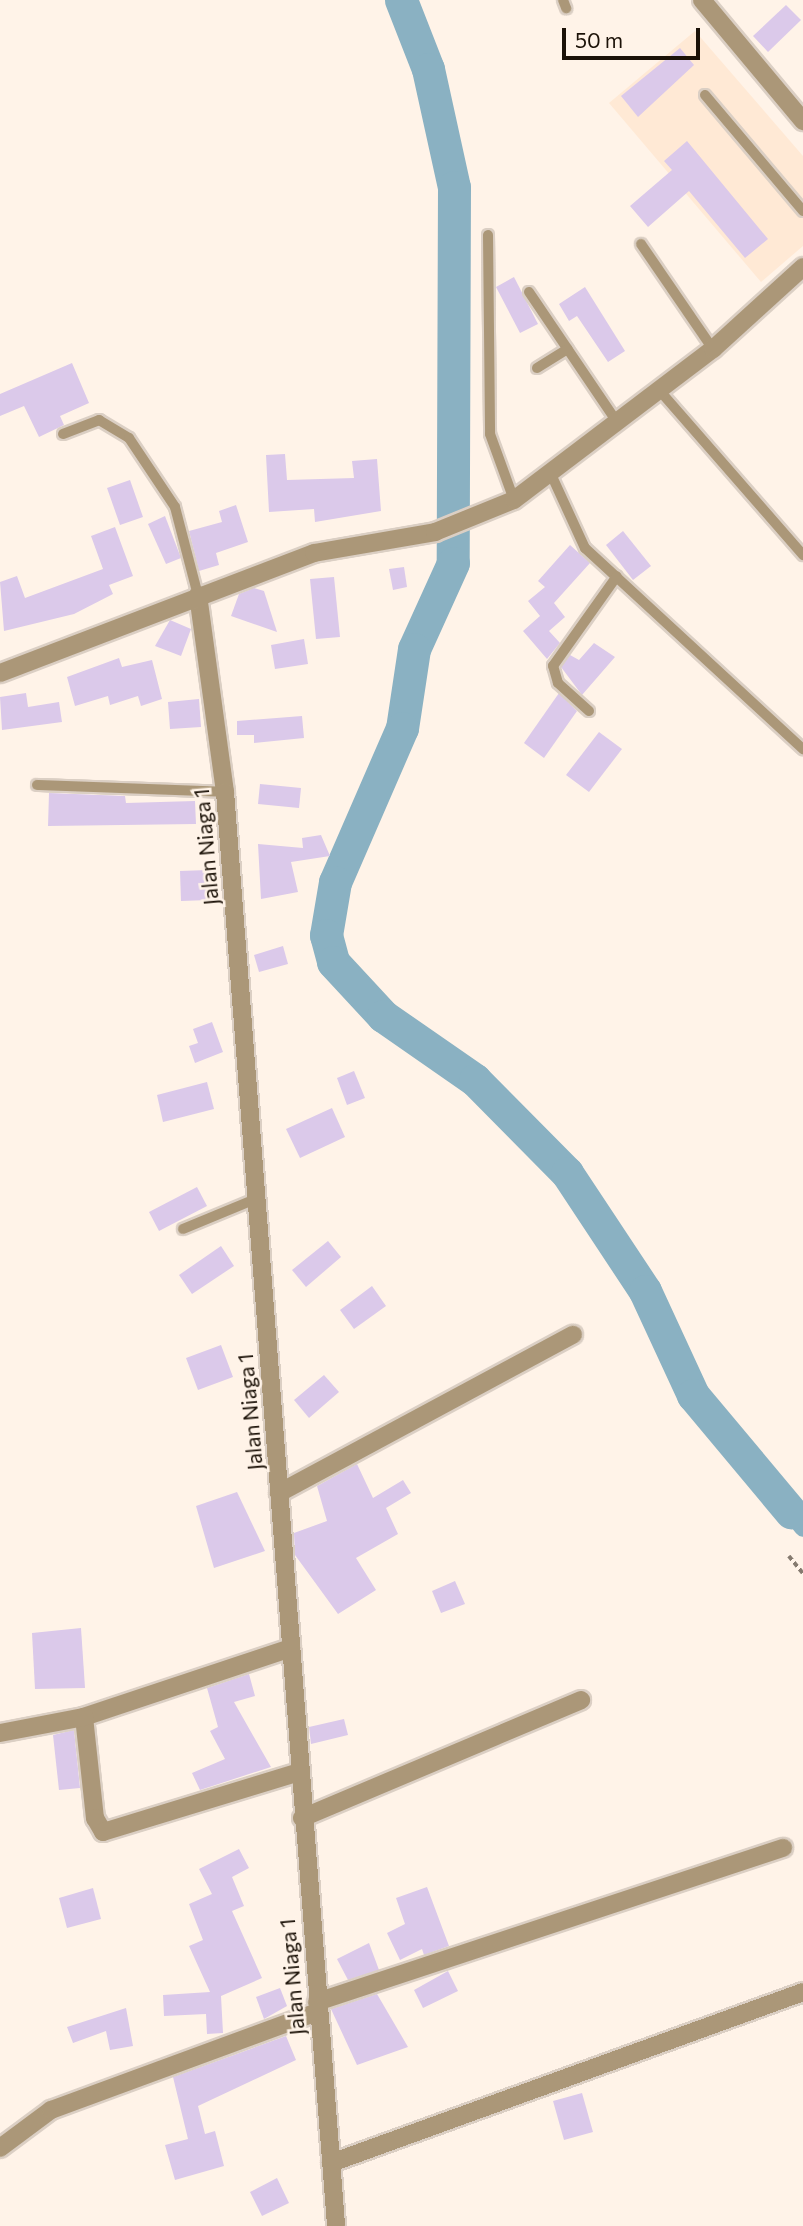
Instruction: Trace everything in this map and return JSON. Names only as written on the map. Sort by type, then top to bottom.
[{"type":"street","points":[[702,0],[803,121]]},
{"type":"street","points":[[0,673],[198,595],[347,544],[435,532],[514,500],[615,419],[660,391],[713,349],[802,269]]},
{"type":"street","name":"Jalan Niaga 1","points":[[198,595],[225,792],[258,1198],[302,1818],[336,2226]]},
{"type":"street","points":[[279,1493],[573,1335]]},
{"type":"street","points":[[0,1734],[84,1717],[291,1648]]},
{"type":"street","points":[[302,1818],[581,1700]]},
{"type":"street","points":[[84,1717],[95,1818],[103,1832],[299,1772]]},
{"type":"street","points":[[0,2148],[62,2105],[317,2007],[783,1848]]},
{"type":"street","points":[[331,2163],[803,1992]]},
{"type":"lane","points":[[705,95],[803,211]]},
{"type":"lane","points":[[488,235],[491,434],[514,500]]},
{"type":"lane","points":[[641,244],[713,349]]},
{"type":"lane","points":[[529,292],[615,419]]},
{"type":"lane","points":[[537,368],[567,349]]},
{"type":"lane","points":[[660,391],[803,555]]},
{"type":"lane","points":[[63,434],[99,420],[129,438],[175,508],[198,595]]},
{"type":"lane","points":[[550,472],[577,538],[803,750]]},
{"type":"lane","points":[[589,711],[558,683],[553,666],[617,576]]},
{"type":"lane","points":[[37,785],[225,792]]},
{"type":"lane","points":[[183,1229],[258,1198]]},
{"type":"path","points":[[789,1556],[803,1573]]},
{"type":"shaded area","points":[[695,31],[803,156],[803,246],[761,282],[609,103]]},
{"type":"building","points":[[786,5],[801,20],[768,52],[753,36]]},
{"type":"building","points":[[680,48],[694,65],[638,117],[621,96]]},
{"type":"building","points":[[687,141],[768,239],[745,258],[689,191],[648,227],[630,206],[672,170],[664,161]]},
{"type":"building","points":[[514,277],[538,324],[520,333],[496,287]]},
{"type":"building","points":[[585,287],[625,351],[608,362],[577,316],[569,321],[559,304]]},
{"type":"building","points":[[72,363],[89,403],[60,416],[64,425],[39,437],[24,406],[0,416],[0,394]]},
{"type":"building","points":[[285,454],[287,480],[354,478],[352,461],[377,459],[381,511],[315,522],[314,509],[269,512],[266,455]]},
{"type":"building","points":[[130,480],[143,517],[120,525],[107,488]]},
{"type":"building","points":[[236,505],[248,542],[216,553],[219,565],[199,571],[189,531],[222,522],[219,511]]},
{"type":"building","points":[[165,516],[181,558],[166,564],[148,524]]},
{"type":"building","points":[[115,527],[133,576],[109,585],[113,594],[74,614],[4,631],[0,582],[17,576],[25,598],[103,569],[91,536]]},
{"type":"building","points":[[623,531],[651,566],[633,580],[606,545]]},
{"type":"building","points":[[570,545],[590,563],[554,603],[565,617],[549,631],[560,643],[547,659],[523,631],[540,616],[528,601],[545,587],[538,581]]},
{"type":"building","points":[[404,567],[407,587],[393,590],[389,569]]},
{"type":"building","points":[[334,577],[340,637],[316,639],[310,579]]},
{"type":"building","points":[[254,588],[264,591],[277,632],[231,616],[239,594]]},
{"type":"building","points":[[170,620],[191,629],[181,656],[155,646]]},
{"type":"building","points":[[304,639],[308,664],[275,669],[271,645]]},
{"type":"building","points":[[594,643],[615,657],[582,695],[561,667],[570,655],[579,660]]},
{"type":"building","points":[[119,658],[122,667],[152,660],[162,699],[141,706],[138,696],[110,705],[108,696],[75,706],[67,677]]},
{"type":"building","points":[[26,693],[28,707],[59,702],[62,722],[2,730],[0,697]]},
{"type":"building","points":[[559,693],[577,711],[544,758],[524,743]]},
{"type":"building","points":[[199,699],[201,727],[170,729],[168,702]]},
{"type":"building","points":[[302,716],[304,738],[254,743],[254,735],[237,735],[237,721]]},
{"type":"building","points":[[599,732],[622,749],[589,792],[566,775]]},
{"type":"building","points":[[260,784],[301,788],[299,808],[258,804]]},
{"type":"building","points":[[49,793],[125,796],[126,803],[195,801],[196,824],[48,826]]},
{"type":"building","points":[[321,835],[330,856],[291,862],[298,892],[261,899],[258,844],[303,848],[302,838]]},
{"type":"building","points":[[208,870],[209,900],[181,901],[180,871]]},
{"type":"building","points":[[283,946],[288,964],[259,972],[254,955]]},
{"type":"building","points":[[212,1022],[223,1052],[195,1063],[189,1046],[198,1043],[193,1029]]},
{"type":"building","points":[[354,1071],[365,1098],[347,1105],[337,1078]]},
{"type":"building","points":[[207,1082],[214,1109],[163,1122],[157,1095]]},
{"type":"building","points":[[332,1108],[345,1137],[300,1158],[286,1129]]},
{"type":"building","points":[[197,1187],[207,1206],[159,1231],[149,1212]]},
{"type":"building","points":[[328,1241],[341,1257],[306,1287],[292,1270]]},
{"type":"building","points":[[221,1246],[234,1266],[192,1294],[179,1275]]},
{"type":"building","points":[[372,1286],[386,1306],[354,1329],[340,1310]]},
{"type":"building","points":[[221,1345],[233,1377],[198,1390],[186,1358]]},
{"type":"building","points":[[324,1375],[339,1392],[309,1418],[294,1400]]},
{"type":"building","points":[[357,1464],[373,1498],[403,1480],[411,1493],[386,1508],[398,1534],[356,1558],[376,1590],[338,1614],[295,1555],[294,1533],[327,1521],[317,1486]]},
{"type":"building","points":[[237,1492],[265,1551],[214,1568],[196,1506]]},
{"type":"building","points":[[455,1581],[465,1604],[441,1613],[432,1591]]},
{"type":"building","points":[[81,1628],[85,1688],[35,1689],[32,1633]]},
{"type":"building","points":[[249,1674],[255,1696],[234,1702],[271,1767],[200,1790],[192,1773],[225,1759],[210,1731],[218,1727],[207,1688]]},
{"type":"building","points":[[344,1719],[348,1735],[311,1744],[309,1727]]},
{"type":"building","points":[[74,1730],[80,1788],[59,1790],[53,1735]]},
{"type":"building","points":[[239,1849],[249,1868],[232,1877],[244,1906],[232,1911],[262,1978],[221,1996],[223,2033],[207,2034],[206,2014],[164,2016],[163,1995],[210,1992],[189,1946],[203,1940],[189,1904],[212,1894],[199,1869]]},
{"type":"building","points":[[427,1887],[449,1946],[424,1955],[422,1949],[400,1960],[387,1933],[405,1924],[396,1898]]},
{"type":"building","points":[[93,1888],[101,1919],[67,1928],[59,1898]]},
{"type":"building","points":[[369,1943],[379,1970],[348,1980],[337,1959]]},
{"type":"building","points":[[448,1971],[458,1991],[423,2008],[414,1990]]},
{"type":"building","points":[[280,1988],[287,2006],[264,2019],[256,1997]]},
{"type":"building","points":[[377,1994],[408,2047],[357,2065],[331,2009]]},
{"type":"building","points":[[126,2008],[133,2046],[110,2050],[106,2031],[73,2043],[67,2027]]},
{"type":"building","points":[[286,2036],[296,2060],[198,2106],[205,2134],[215,2131],[224,2166],[175,2180],[165,2145],[188,2139],[173,2077]]},
{"type":"building","points":[[582,2093],[593,2132],[564,2140],[553,2101]]},
{"type":"building","points":[[277,2178],[289,2203],[262,2216],[250,2192]]},
{"type":"waterway","points":[[401,0],[428,69],[454,187],[453,563],[414,649],[402,728],[335,882],[326,935],[333,962],[383,1016],[475,1080],[567,1173],[645,1291],[693,1395],[791,1512]]},
{"type":"waterway","points":[[791,1512],[803,1527]]}]
